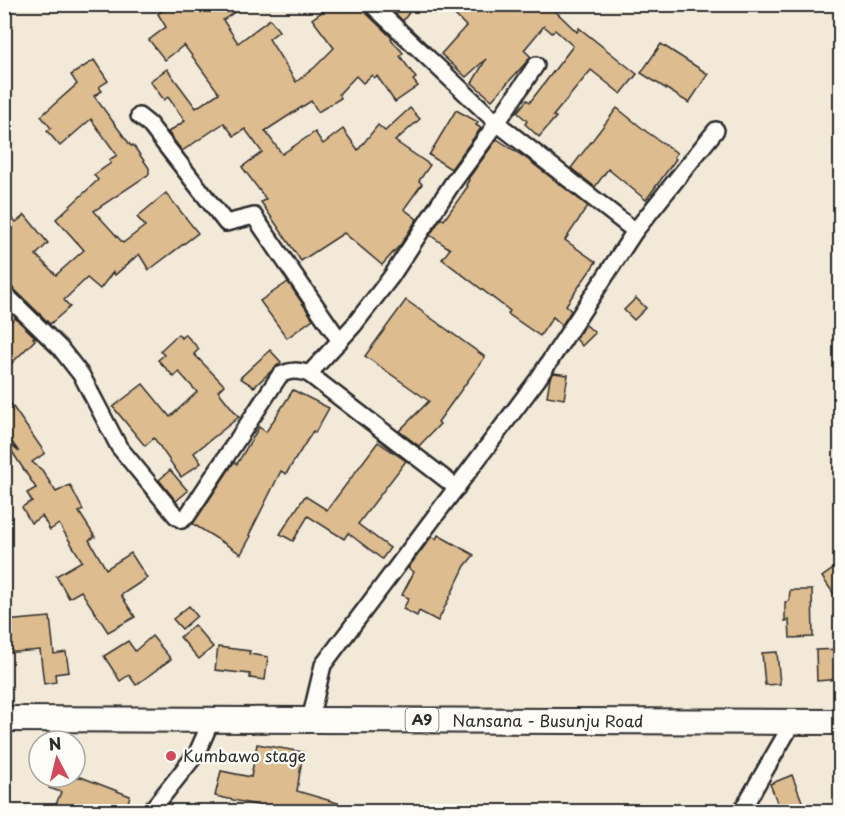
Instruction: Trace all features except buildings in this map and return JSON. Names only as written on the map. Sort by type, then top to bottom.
[{"type":"main road","name":"Nansana - Busunju Road","points":[[4,719],[840,722]]},
{"type":"street","points":[[371,4],[497,123],[635,231]]},
{"type":"street","points":[[309,374],[340,341],[391,277],[452,184],[536,65]]},
{"type":"street","points":[[139,116],[149,124],[226,223],[254,216],[340,341]]},
{"type":"street","points":[[310,720],[323,664],[538,379],[635,231],[716,130]]},
{"type":"street","points":[[4,293],[60,348],[82,376],[119,447],[176,516],[182,520],[187,516],[280,375],[291,370],[309,374],[457,488]]},
{"type":"street","points":[[150,812],[197,753],[212,719]]},
{"type":"street","points":[[741,812],[793,722]]},
{"type":"place","name":"Kumbawo stage","points":[[171,756]]}]
